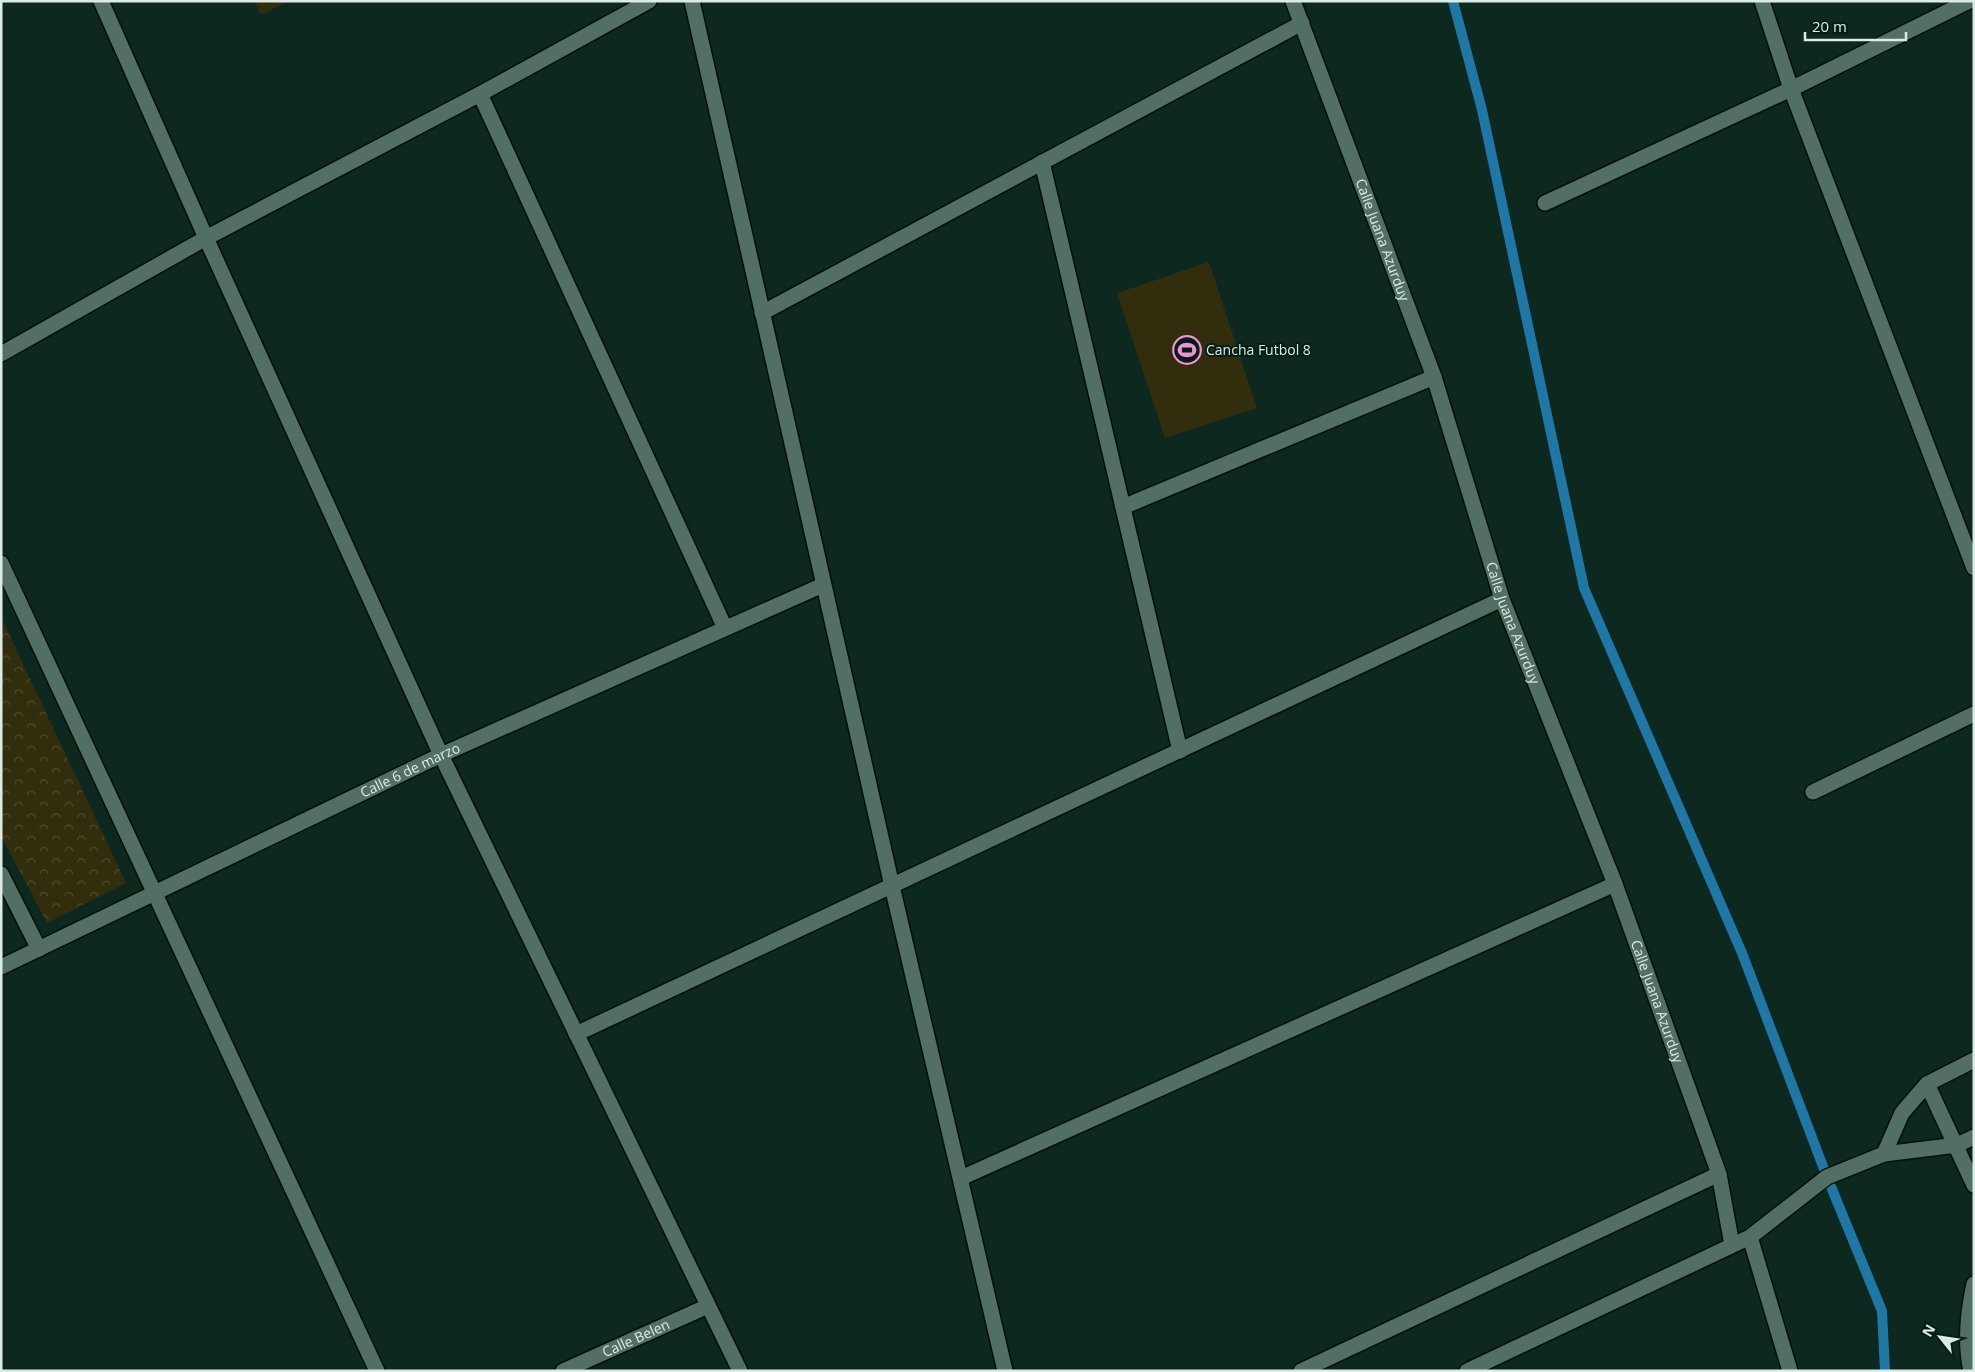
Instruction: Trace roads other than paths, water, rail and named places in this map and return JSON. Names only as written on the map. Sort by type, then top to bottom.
[{"type":"street","points":[[101,1],[206,238],[441,755],[740,1371]]},
{"type":"street","points":[[1,354],[206,238],[480,94],[649,1]]},
{"type":"street","points":[[692,1],[823,585],[1005,1371]]},
{"type":"street","name":"Calle Juana Azurduy","points":[[1293,1],[1434,377],[1502,600],[1615,884],[1719,1174],[1732,1245]]},
{"type":"street","points":[[1762,1],[1792,89],[1974,568]]},
{"type":"street","points":[[1545,203],[1792,89],[1969,1]]},
{"type":"street","points":[[762,314],[1302,23]]},
{"type":"street","points":[[480,94],[725,628]]},
{"type":"street","points":[[1042,162],[1180,751]]},
{"type":"street","points":[[1123,507],[1434,377]]},
{"type":"street","points":[[1,563],[377,1371]]},
{"type":"street","name":"Calle 6 de marzo","points":[[1,967],[441,755],[823,585]]},
{"type":"street","points":[[576,1034],[1502,600]]},
{"type":"street","points":[[1813,792],[1974,714]]},
{"type":"street","points":[[1,874],[39,949]]},
{"type":"street","points":[[961,1178],[1615,884]]},
{"type":"street","points":[[1884,1154],[1902,1113],[1927,1084],[1974,1060]]},
{"type":"street","points":[[1927,1084],[1974,1185]]},
{"type":"street","points":[[1467,1371],[1750,1237],[1827,1177],[1884,1154],[1957,1145],[1974,1137]]},
{"type":"street","points":[[1301,1371],[1719,1174]]},
{"type":"street","points":[[1750,1237],[1790,1371]]},
{"type":"street","points":[[1971,1371],[1968,1357],[1970,1301],[1974,1284]]},
{"type":"street","name":"Calle Belen","points":[[563,1371],[708,1306]]},
{"type":"waterway","points":[[1453,1],[1482,110],[1584,588],[1742,953],[1827,1177],[1882,1311],[1885,1371]]},
{"type":"place","name":"Cancha Futbol 8","points":[[1187,350]]}]
